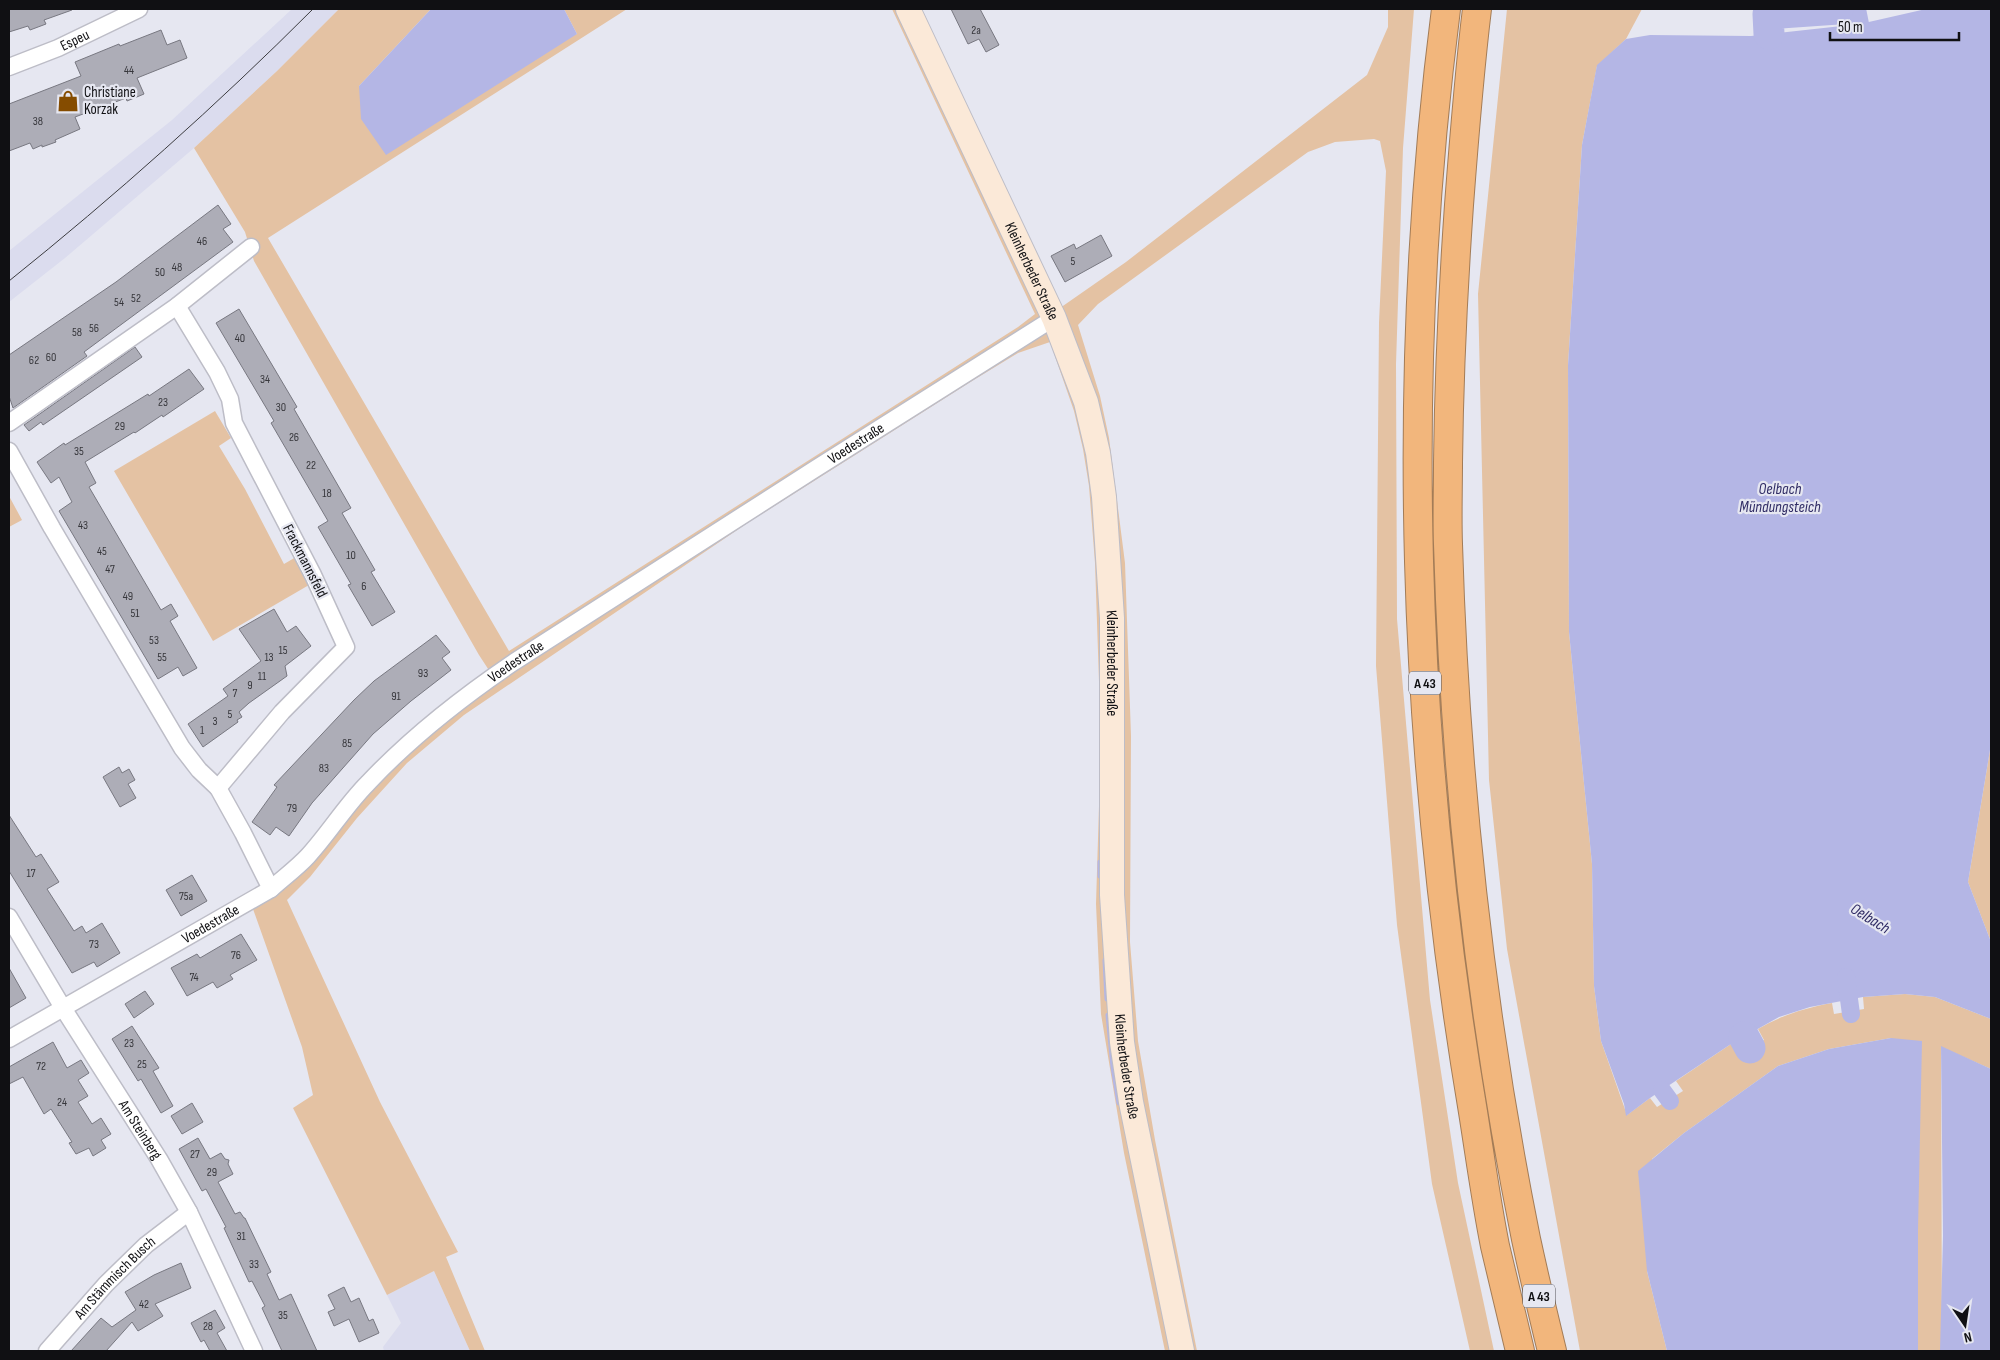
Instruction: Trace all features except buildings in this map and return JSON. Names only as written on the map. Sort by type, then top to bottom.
[{"type":"highway","name":"A 43","points":[[1446,9],[1437,81],[1421,318],[1418,436],[1425,690],[1438,861],[1460,1032],[1495,1245],[1520,1351]]},
{"type":"highway","name":"A 43","points":[[1478,9],[1468,78],[1452,307],[1450,370],[1448,542],[1456,704],[1470,867],[1487,1007],[1524,1230],[1552,1351]]},
{"type":"street","name":"Espeu","points":[[9,67],[58,48],[140,9]]},
{"type":"street","name":"Kleinherbeder Straße","points":[[908,9],[1054,318],[1086,402],[1098,453],[1104,496],[1112,618],[1112,895],[1118,1005],[1131,1102],[1182,1351]]},
{"type":"street","points":[[9,422],[177,306],[251,247]]},
{"type":"street","name":"Frackmannsfeld","points":[[177,306],[217,372],[230,398],[234,423],[313,575],[346,647],[282,712],[218,788]]},
{"type":"street","name":"Voedestraße","points":[[9,1039],[271,889],[307,857],[366,784],[400,750],[475,689],[815,469],[1054,318]]},
{"type":"street","points":[[9,451],[56,536],[182,748],[199,770],[218,788],[271,889]]},
{"type":"street","name":"Am Steinberg","points":[[9,917],[63,1008],[159,1159],[189,1212],[254,1351]]},
{"type":"street","name":"Am Stämmisch Busch","points":[[47,1351],[106,1284],[146,1245],[189,1212]]},
{"type":"shaded area","points":[[292,9],[339,9],[277,71],[194,148],[65,258],[9,302],[9,251],[172,120]]},
{"type":"shaded area","points":[[339,9],[431,9],[359,86],[577,34],[564,9],[627,9],[268,238],[509,651],[1018,327],[1035,314],[892,9],[917,9],[1060,308],[1126,262],[1367,75],[1388,27],[1388,9],[1414,9],[1403,148],[1396,364],[1397,619],[1430,1000],[1458,1183],[1494,1351],[1470,1351],[1432,1184],[1397,925],[1376,666],[1379,323],[1386,171],[1380,141],[1374,139],[1335,142],[1308,152],[1098,304],[1078,325],[1100,396],[1109,438],[1125,563],[1131,736],[1130,942],[1138,1041],[1155,1140],[1197,1351],[1165,1351],[1124,1153],[1101,1014],[1096,904],[1101,741],[1095,563],[1089,486],[1083,449],[1074,411],[1050,342],[1018,353],[746,524],[464,715],[407,763],[357,818],[310,877],[287,900],[380,1102],[458,1252],[446,1257],[485,1351],[470,1351],[434,1271],[387,1295],[293,1108],[313,1095],[302,1047],[253,909],[274,897],[293,882],[374,786],[434,729],[496,681],[479,655],[254,261],[245,232],[194,148],[277,71]]},
{"type":"shaded area","points":[[1507,9],[1642,9],[1626,39],[1597,66],[1582,145],[1568,365],[1569,632],[1592,864],[1594,986],[1601,1041],[1627,1115],[1650,1098],[1657,1107],[1683,1091],[1676,1081],[1731,1044],[1737,1055],[1764,1040],[1758,1029],[1785,1016],[1812,1007],[1832,1003],[1834,1014],[1864,1009],[1863,997],[1905,994],[1935,997],[1991,1019],[1991,1069],[1941,1047],[1942,1351],[1918,1351],[1918,1230],[1891,1038],[1829,1049],[1778,1066],[1684,1133],[1652,1159],[1647,1271],[1667,1351],[1580,1351],[1507,949],[1489,780],[1478,294]]},
{"type":"shaded area","points":[[215,411],[231,438],[219,446],[245,489],[284,564],[296,557],[309,585],[213,641],[114,471]]},
{"type":"shaded area","points":[[9,496],[22,520],[9,527]]},
{"type":"shaded area","points":[[1991,744],[1991,942],[1968,882]]},
{"type":"shaded area","points":[[434,1271],[470,1351],[384,1351],[383,1347],[401,1323],[387,1295]]},
{"type":"water","points":[[431,9],[564,9],[577,34],[386,155],[361,119],[359,86]]},
{"type":"water","name":"Oelbach Mündungsteich","points":[[1926,9],[1991,9],[1991,744],[1968,882],[1991,942],[1991,1019],[1935,997],[1905,994],[1863,997],[1810,1007],[1779,1017],[1731,1044],[1626,1116],[1624,1104],[1601,1041],[1594,986],[1592,864],[1569,632],[1568,365],[1582,145],[1597,65],[1626,39],[1650,35],[1751,36],[1860,24]]},
{"type":"water","points":[[1891,1038],[1922,1041],[1918,1230],[1918,1351],[1667,1351],[1647,1271],[1638,1171],[1684,1133],[1778,1066],[1829,1049]]},
{"type":"water","points":[[1941,1046],[1991,1069],[1991,1351],[1940,1351],[1943,1236]]},
{"type":"waterway","name":"Oelbach","points":[[1769,34],[1768,14],[1838,9]]},
{"type":"waterway","points":[[1857,9],[1860,24]]},
{"type":"waterway","points":[[1100,862],[1100,876]]},
{"type":"waterway","points":[[1105,960],[1107,999]]},
{"type":"waterway","points":[[1846,977],[1851,1014]]},
{"type":"waterway","points":[[1108,1015],[1119,1103]]},
{"type":"waterway","name":"Oelbach","points":[[1744,1037],[1750,1048]]},
{"type":"waterway","points":[[1662,1090],[1670,1101]]},
{"type":"tram line","points":[[9,281],[165,149],[313,9]]},
{"type":"place","name":"Christiane Korzak","points":[[68,101]]}]
